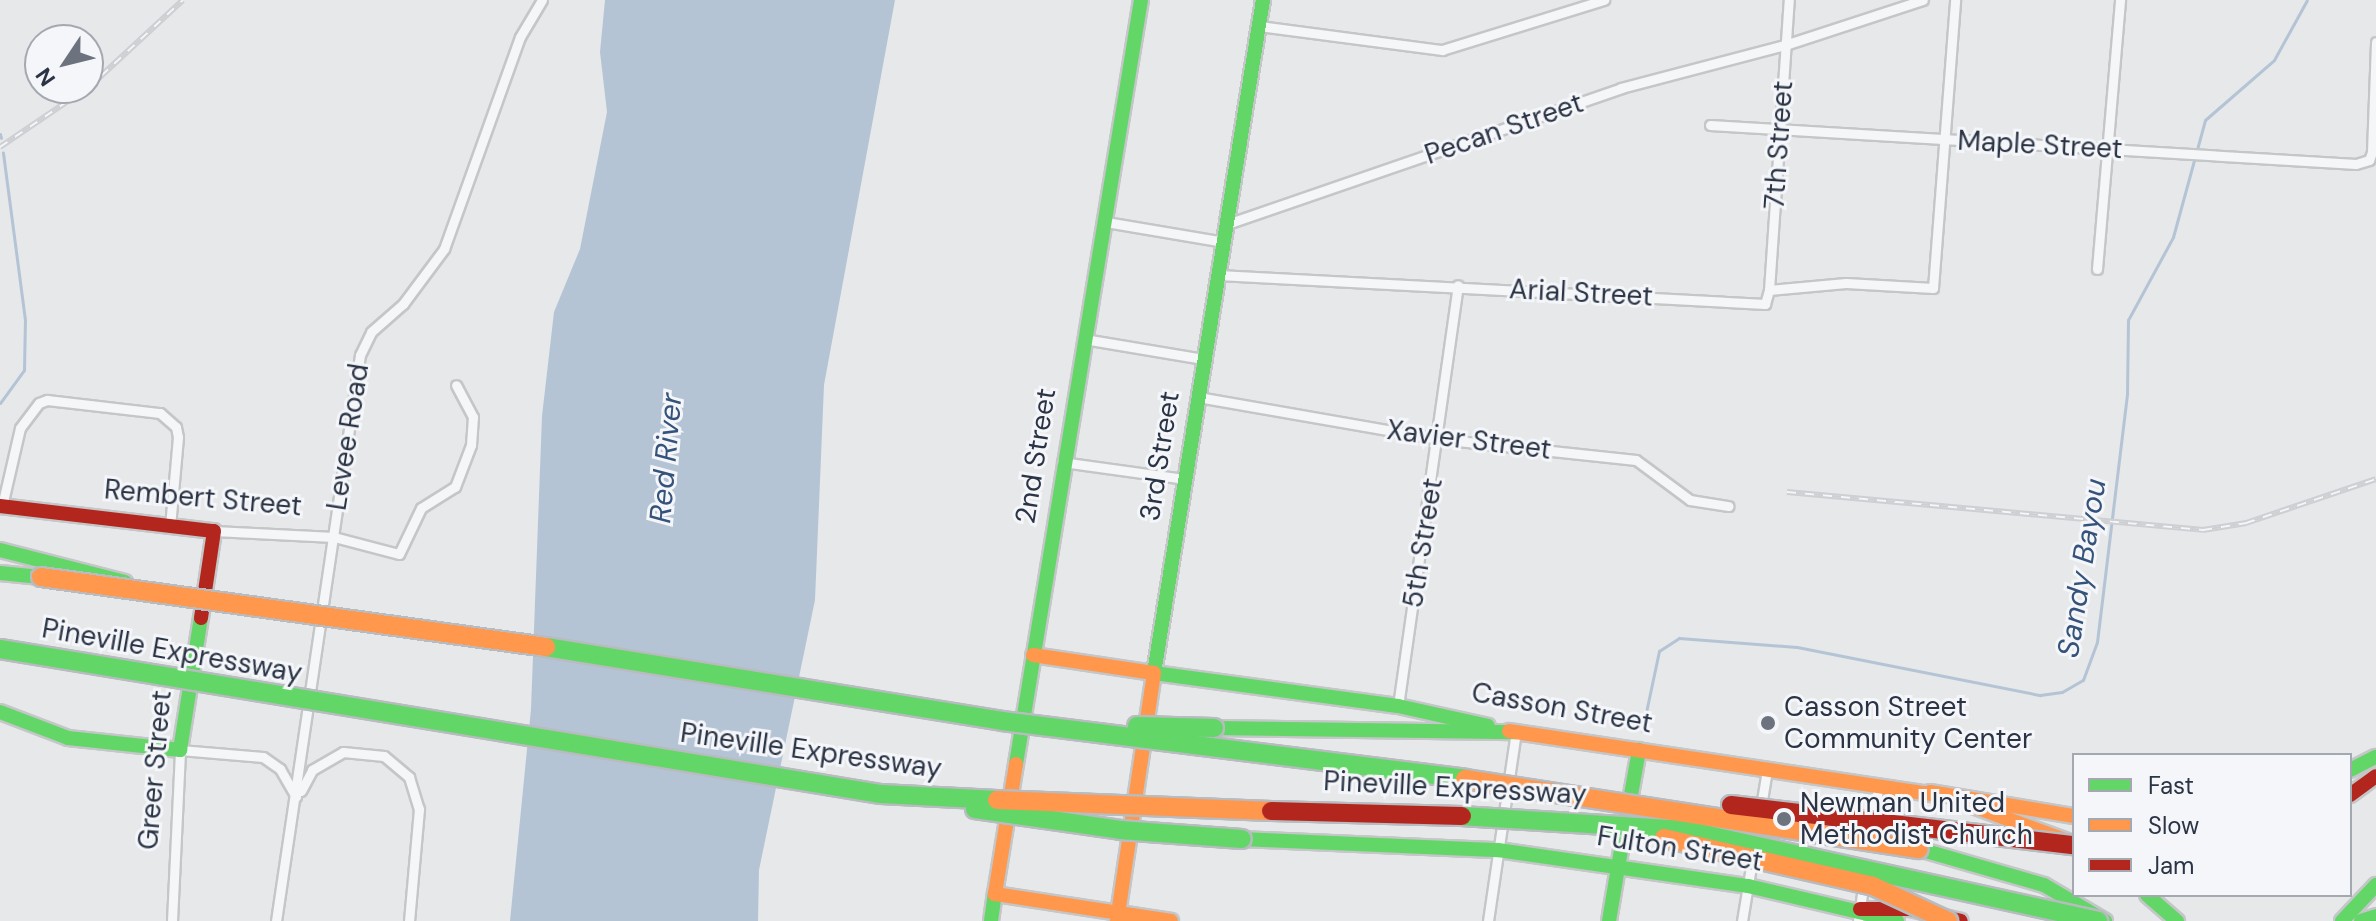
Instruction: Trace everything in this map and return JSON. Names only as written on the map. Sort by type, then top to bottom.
[{"type":"main road","name":"2nd Street","points":[[991,921],[1062,462],[1106,222],[1141,0]]},
{"type":"main road","name":"3rd Street","points":[[1115,918],[1263,0]]},
{"type":"main road","name":"Rembert Street","points":[[1,506],[214,531]]},
{"type":"main road","name":"Greer Street","points":[[180,750],[214,531]]},
{"type":"main road","points":[[0,550],[40,569]]},
{"type":"main road","name":"Pineville Expressway","points":[[0,573],[40,569],[194,600],[552,648],[697,676],[1002,721],[1597,795]]},
{"type":"main road","name":"Pineville Expressway","points":[[0,649],[881,794],[1556,818],[1623,827]]},
{"type":"main road","name":"Casson Street","points":[[1033,655],[1398,706],[1516,732],[1878,787],[1930,792],[2072,843]]},
{"type":"main road","points":[[0,712],[68,738],[180,750]]},
{"type":"main road","points":[[1002,721],[1214,728],[1516,732]]},
{"type":"main road","points":[[1609,921],[1639,750]]},
{"type":"main road","points":[[2352,769],[2376,757]]},
{"type":"main road","points":[[2352,794],[2376,776]]},
{"type":"main road","points":[[1930,792],[2072,816]]},
{"type":"main road","name":"Fulton Street","points":[[881,794],[1120,830],[1242,839],[1498,850],[1748,886],[1893,921]]},
{"type":"main road","points":[[1597,795],[1827,813],[2072,844]]},
{"type":"main road","points":[[1597,795],[1919,849],[2044,885],[2105,921]]},
{"type":"main road","points":[[1623,827],[1873,886],[1948,921]]},
{"type":"main road","points":[[1623,827],[1741,839],[2098,921]]},
{"type":"main road","points":[[2342,921],[2376,885]]},
{"type":"main road","points":[[995,894],[1115,918],[1171,921]]},
{"type":"main road","points":[[2149,897],[2177,921]]},
{"type":"main road","points":[[1859,915],[1910,909],[1961,921]]},
{"type":"main road","points":[[2361,921],[2376,916]]},
{"type":"street","name":"Levee Road","points":[[276,921],[297,800],[352,384],[365,340],[403,304],[444,249],[520,37],[542,0]]},
{"type":"street","points":[[1259,26],[1442,50],[1604,0]]},
{"type":"street","name":"7th Street","points":[[1769,290],[1789,0]]},
{"type":"street","name":"Pecan Street","points":[[1225,233],[1621,88],[1785,45],[1923,0]]},
{"type":"street","points":[[1944,139],[1955,0]]},
{"type":"street","points":[[2097,269],[2120,0]]},
{"type":"street","name":"Maple Street","points":[[1710,125],[2329,165],[2369,160],[2376,127],[2376,42]]},
{"type":"street","name":"Arial Street","points":[[1218,275],[1458,285],[1765,304],[1769,290],[1846,283],[1933,288],[1944,139]]},
{"type":"street","points":[[1106,222],[1225,233]]},
{"type":"street","name":"5th Street","points":[[1398,706],[1439,439],[1458,285]]},
{"type":"street","points":[[1084,339],[1203,359]]},
{"type":"street","name":"Rembert Street","points":[[214,531],[334,537],[399,554],[421,508],[455,487],[471,445],[473,417],[456,385]]},
{"type":"street","name":"Xavier Street","points":[[1198,397],[1439,439],[1636,460],[1690,500],[1729,506]]},
{"type":"street","points":[[1,506],[20,428],[39,403],[160,413],[176,427],[178,437],[170,526]]},
{"type":"street","points":[[1062,462],[1185,479]]},
{"type":"street","points":[[1488,921],[1516,732]]},
{"type":"street","points":[[180,750],[263,757],[280,769],[297,800]]},
{"type":"street","name":"Greer Street","points":[[172,921],[180,750]]},
{"type":"street","points":[[297,800],[312,770],[343,752],[384,756],[409,777],[419,809],[409,921]]},
{"type":"street","points":[[1742,921],[1767,770]]},
{"type":"street","points":[[1869,848],[1878,787]]},
{"type":"street","points":[[1859,915],[1867,863]]},
{"type":"water","name":"Red River","points":[[605,0],[895,0],[824,385],[815,600],[759,870],[758,921],[510,921],[531,709],[542,416],[554,312],[580,249],[607,112],[600,52]]},
{"type":"waterway","name":"Sandy Bayou","points":[[1642,731],[1659,651],[1679,638],[1797,647],[2040,695],[2062,692],[2083,680],[2097,642],[2127,393],[2128,320],[2173,237],[2205,120],[2274,60],[2307,0]]},
{"type":"waterway","points":[[0,134],[1,138]]},
{"type":"waterway","points":[[0,403],[24,370],[25,320],[3,152]]},
{"type":"railway","points":[[104,73],[183,0]]},
{"type":"railway","points":[[0,147],[63,104]]},
{"type":"railway","points":[[1787,492],[2203,530],[2246,523],[2376,479]]},
{"type":"traffic: fast","points":[[1016,764],[1141,0]]},
{"type":"traffic: fast","points":[[1263,0],[1154,673],[1398,706],[1488,726]]},
{"type":"traffic: fast","points":[[0,550],[125,582]]},
{"type":"traffic: fast","points":[[0,573],[41,577]]},
{"type":"traffic: fast","points":[[0,712],[68,738],[180,750],[201,618]]},
{"type":"traffic: fast","points":[[546,647],[1002,721],[1465,779]]},
{"type":"traffic: fast","points":[[0,649],[881,794],[997,800]]},
{"type":"traffic: fast","points":[[1137,726],[1214,728]]},
{"type":"traffic: fast","points":[[1214,728],[1516,732]]},
{"type":"traffic: fast","points":[[1618,867],[1639,750]]},
{"type":"traffic: fast","points":[[2352,769],[2376,757]]},
{"type":"traffic: fast","points":[[975,809],[1120,830],[1242,839]]},
{"type":"traffic: fast","points":[[1462,816],[1685,830],[2098,921]]},
{"type":"traffic: fast","points":[[1242,839],[1498,850]]},
{"type":"traffic: fast","points":[[1919,849],[2044,885],[2105,921]]},
{"type":"traffic: fast","points":[[1498,850],[1748,886],[1897,921]]},
{"type":"traffic: fast","points":[[1609,921],[1618,867]]},
{"type":"traffic: fast","points":[[2342,921],[2376,885]]},
{"type":"traffic: fast","points":[[991,921],[995,894]]},
{"type":"traffic: fast","points":[[2149,897],[2177,921]]},
{"type":"traffic: fast","points":[[2361,921],[2376,916]]},
{"type":"traffic: slow","points":[[41,577],[546,647]]},
{"type":"traffic: slow","points":[[1033,655],[1154,673],[1117,921]]},
{"type":"traffic: slow","points":[[1509,731],[1939,795]]},
{"type":"traffic: slow","points":[[1016,764],[995,894],[1171,921]]},
{"type":"traffic: slow","points":[[1465,779],[1919,849]]},
{"type":"traffic: slow","points":[[1930,792],[2072,816]]},
{"type":"traffic: slow","points":[[997,800],[1271,811]]},
{"type":"traffic: slow","points":[[1970,805],[2070,842]]},
{"type":"traffic: slow","points":[[1664,838],[1873,886],[1948,921]]},
{"type":"traffic: jam","points":[[0,506],[214,531],[201,618]]},
{"type":"traffic: jam","points":[[2352,794],[2376,776]]},
{"type":"traffic: jam","points":[[1731,805],[2072,845]]},
{"type":"traffic: jam","points":[[1271,811],[1462,816]]},
{"type":"traffic: jam","points":[[1860,909],[1910,909],[1961,921]]},
{"type":"place","name":"Casson Street Community Center","points":[[1768,723]]},
{"type":"place","name":"Newman United Methodist Church","points":[[1784,819]]}]
